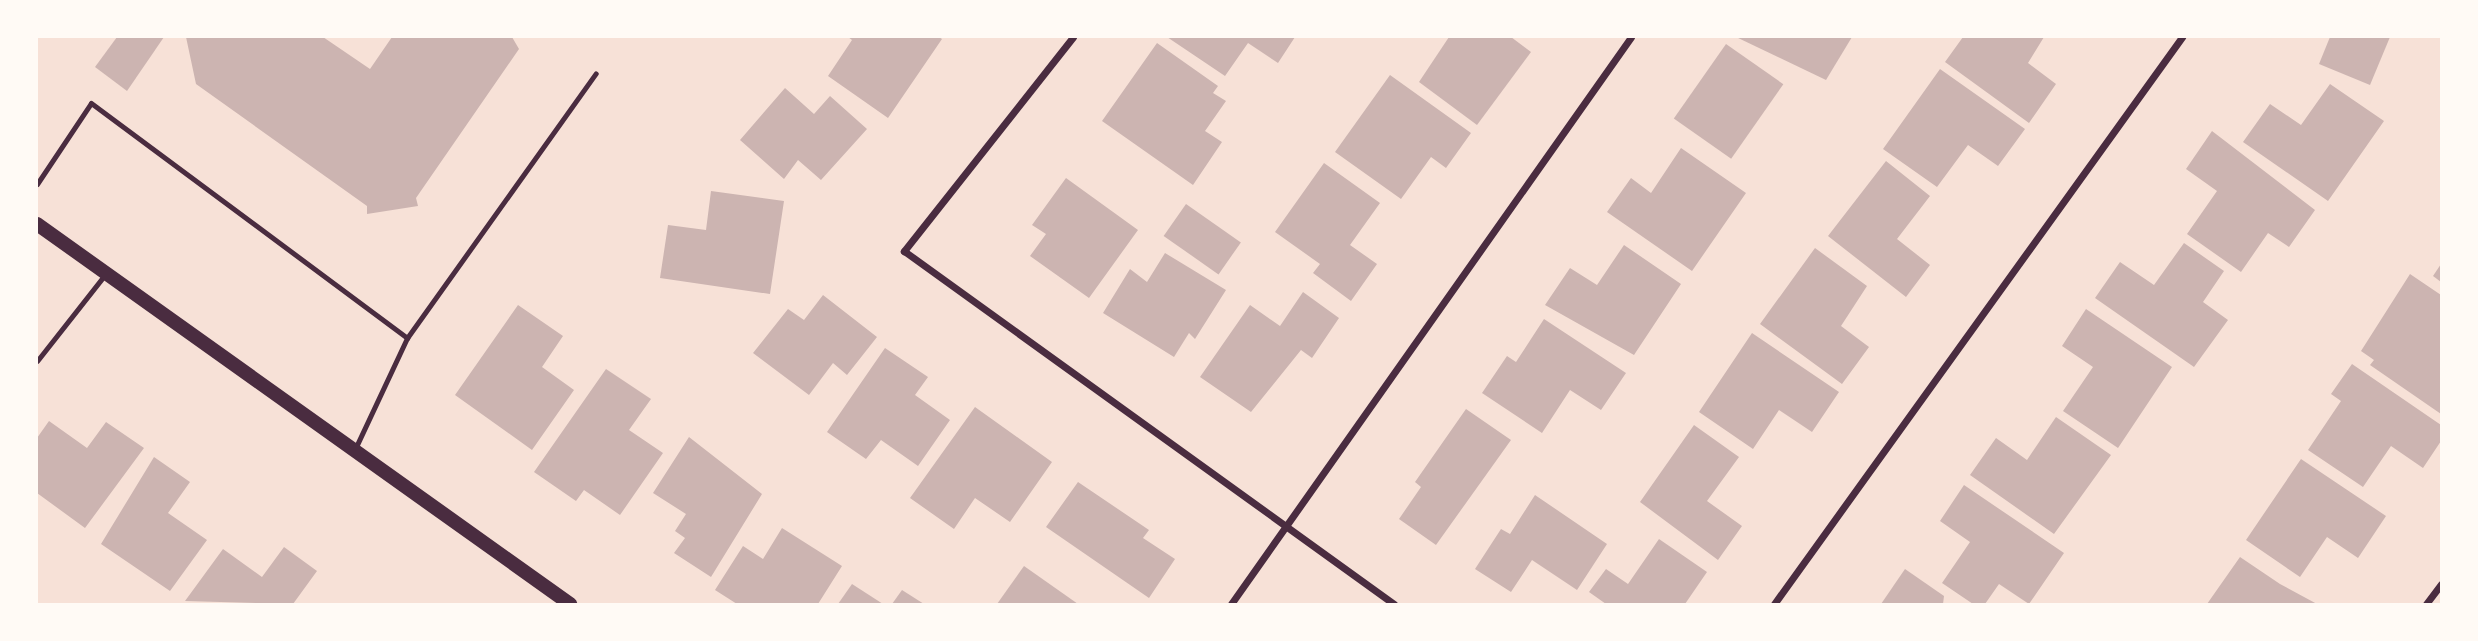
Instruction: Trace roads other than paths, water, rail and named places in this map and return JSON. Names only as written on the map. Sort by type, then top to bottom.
[{"type":"main road","points":[[37,224],[356,447],[570,604]]},
{"type":"street","points":[[1073,37],[904,251],[1394,604]]},
{"type":"street","points":[[1231,604],[1284,525],[1631,37]]},
{"type":"street","points":[[1774,604],[2182,37]]},
{"type":"street","points":[[2426,604],[2441,584]]},
{"type":"lane","points":[[356,447],[407,338],[596,73]]},
{"type":"lane","points":[[37,184],[92,103],[407,338]]},
{"type":"lane","points":[[37,361],[106,274]]}]
